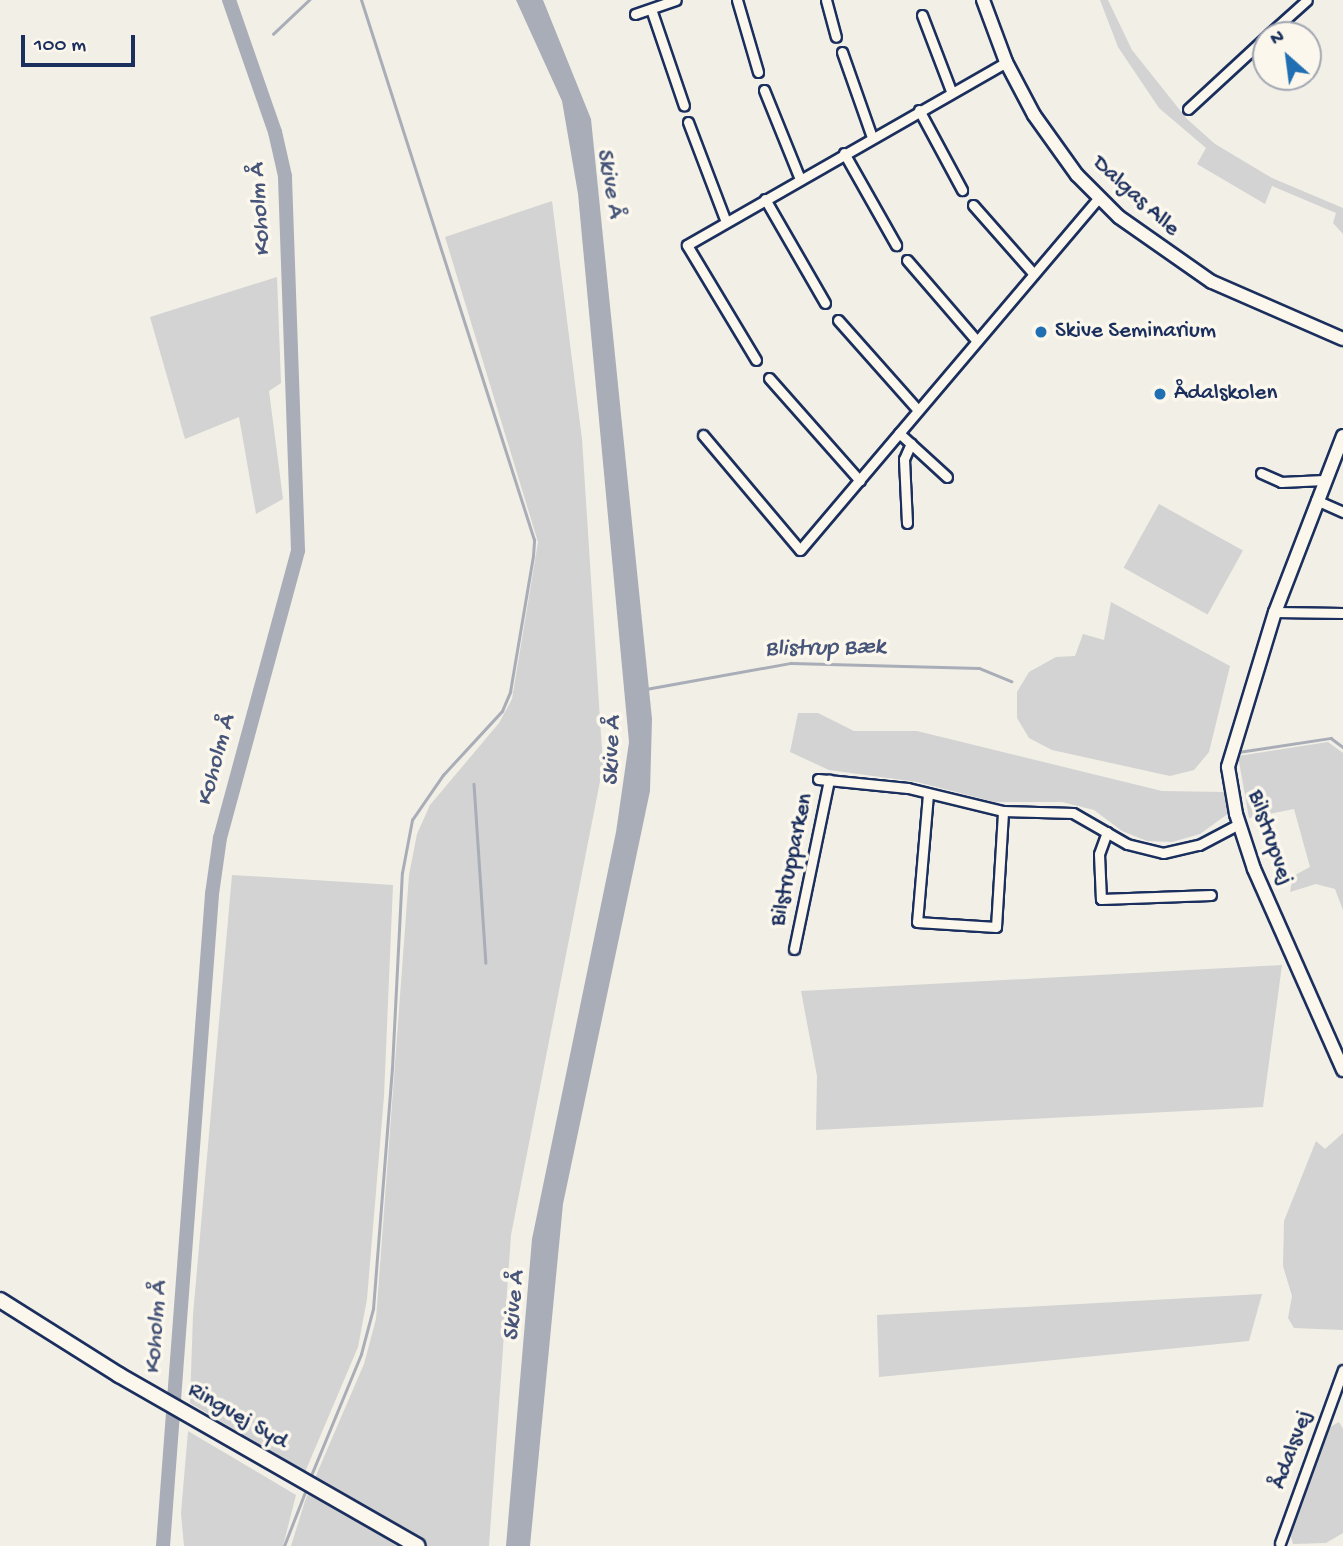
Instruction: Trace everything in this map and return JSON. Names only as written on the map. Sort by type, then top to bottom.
[{"type":"main road","name":"Ringvej Syd","points":[[0,1300],[119,1375],[418,1546]]},
{"type":"street","points":[[737,0],[758,72]]},
{"type":"street","points":[[826,0],[836,37]]},
{"type":"street","name":"Dalgas Alle","points":[[983,0],[1006,62],[1046,134],[1099,198],[1154,245],[1201,276],[1343,338]]},
{"type":"street","points":[[1284,21],[1307,0]]},
{"type":"street","points":[[635,14],[671,1]]},
{"type":"street","points":[[651,9],[684,106]]},
{"type":"street","points":[[922,15],[951,91]]},
{"type":"street","points":[[1188,109],[1252,50]]},
{"type":"street","points":[[842,52],[872,137]]},
{"type":"street","points":[[756,360],[687,245],[951,91],[1006,62]]},
{"type":"street","points":[[764,90],[800,179]]},
{"type":"street","points":[[919,110],[962,190]]},
{"type":"street","points":[[688,122],[726,222]]},
{"type":"street","points":[[844,153],[896,245]]},
{"type":"street","points":[[703,435],[800,550],[1099,198]]},
{"type":"street","points":[[765,199],[825,303]]},
{"type":"street","points":[[972,205],[1033,273]]},
{"type":"street","points":[[907,261],[976,341]]},
{"type":"street","points":[[838,320],[918,410]]},
{"type":"street","points":[[769,378],[860,481]]},
{"type":"street","points":[[899,433],[947,477]]},
{"type":"street","name":"Bilstrupvej","points":[[1343,436],[1316,500],[1275,612],[1229,750],[1228,780],[1254,869],[1343,1070]]},
{"type":"street","points":[[907,523],[904,459],[911,443]]},
{"type":"street","points":[[1261,473],[1281,482],[1324,480]]},
{"type":"street","points":[[1316,500],[1343,512]]},
{"type":"street","points":[[1275,612],[1343,614]]},
{"type":"street","name":"Bilstrupparken","points":[[818,779],[929,794],[1003,811],[1073,813],[1127,844],[1163,853],[1199,845],[1239,824]]},
{"type":"street","name":"Bilstrupparken","points":[[794,949],[829,780]]},
{"type":"street","points":[[929,794],[917,922],[996,927],[1003,811]]},
{"type":"street","points":[[1107,832],[1099,855],[1101,899],[1211,895]]},
{"type":"street","name":"Ådalsvej","points":[[1280,1543],[1343,1370]]},
{"type":"shaded area","points":[[516,0],[543,0],[591,119],[652,719],[650,791],[563,1204],[530,1546],[506,1546],[532,1239],[616,832],[629,742],[578,194],[562,101]]},
{"type":"shaded area","points":[[1100,0],[1108,0],[1132,50],[1187,119],[1215,144],[1272,178],[1343,208],[1343,234],[1333,223],[1336,213],[1272,186],[1265,204],[1197,164],[1206,148],[1159,108],[1118,47]]},
{"type":"shaded area","points":[[552,201],[582,439],[603,766],[511,1235],[489,1546],[291,1546],[305,1501],[364,1364],[376,1319],[409,875],[417,834],[430,805],[499,723],[512,699],[538,542],[445,237]]},
{"type":"shaded area","points":[[277,277],[281,383],[269,391],[283,499],[256,514],[239,417],[185,439],[150,317]]},
{"type":"shaded area","points":[[1159,504],[1243,551],[1208,614],[1124,568]]},
{"type":"shaded area","points":[[1111,602],[1230,666],[1209,752],[1194,770],[1170,776],[1052,750],[1029,738],[1017,718],[1017,692],[1029,672],[1056,657],[1075,656],[1083,634],[1104,640]]},
{"type":"shaded area","points":[[798,713],[818,713],[854,731],[917,731],[1162,791],[1224,792],[1229,813],[1200,834],[1172,842],[1147,841],[1122,831],[1094,810],[1062,802],[995,802],[917,782],[829,770],[790,752]]},
{"type":"shaded area","points":[[1328,742],[1343,753],[1343,910],[1335,889],[1316,884],[1290,892],[1293,876],[1310,867],[1294,809],[1249,818],[1238,756]]},
{"type":"shaded area","points":[[232,875],[393,885],[384,1096],[367,1299],[358,1347],[305,1472],[190,1403],[193,1315]]},
{"type":"shaded area","points":[[1282,965],[1263,1107],[816,1130],[817,1076],[801,991]]},
{"type":"shaded area","points":[[1343,1133],[1343,1330],[1294,1328],[1288,1318],[1292,1296],[1283,1266],[1284,1221],[1316,1141],[1325,1149]]},
{"type":"shaded area","points":[[1262,1294],[1249,1341],[879,1377],[877,1315]]},
{"type":"shaded area","points":[[1339,1422],[1343,1429],[1343,1533],[1326,1543],[1293,1544],[1290,1534],[1330,1427]]},
{"type":"shaded area","points":[[188,1431],[296,1495],[283,1546],[184,1546],[181,1513]]},
{"type":"waterway","name":"Koholm Å","points":[[163,1546],[212,894],[220,838],[298,550],[285,176],[275,132],[229,0]]},
{"type":"waterway","points":[[273,34],[309,0]]},
{"type":"waterway","points":[[310,1478],[361,1354],[373,1309],[392,1068],[402,873],[412,820],[443,775],[502,711],[510,692],[534,540],[361,0]]},
{"type":"waterway","name":"Blistrup Bæk","points":[[646,689],[791,663],[979,668],[1012,681]]},
{"type":"waterway","name":"Blistrup Bæk","points":[[1238,752],[1331,738],[1343,747]]},
{"type":"waterway","points":[[474,784],[486,963]]},
{"type":"waterway","points":[[284,1546],[307,1487]]},
{"type":"place","name":"Skive Seminarium","points":[[1041,332]]},
{"type":"place","name":"Ådalskolen","points":[[1160,394]]},
{"type":"water label","name":"Skive Å","points":[[609,183]]},
{"type":"water label","name":"Skive Å","points":[[613,751]]},
{"type":"water label","name":"Skive Å","points":[[515,1306]]}]
